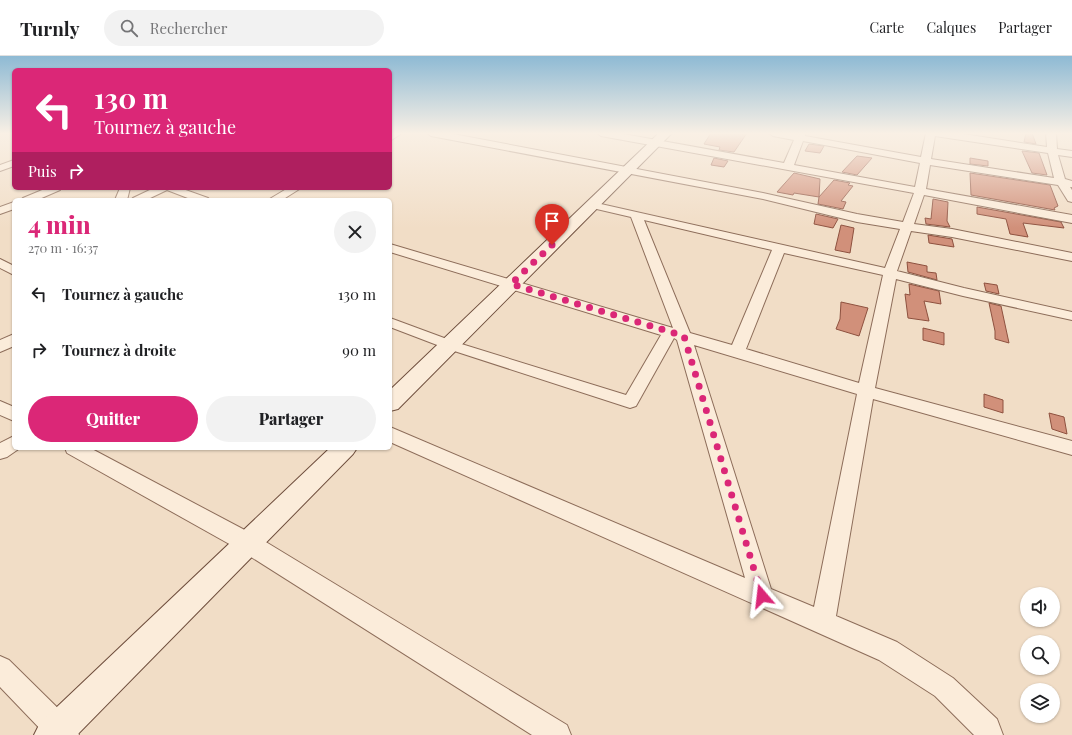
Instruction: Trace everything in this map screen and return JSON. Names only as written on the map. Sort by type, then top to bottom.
[{"type":"street","points":[[593,165],[755,195],[857,218],[952,233],[1072,257]]},
{"type":"street","points":[[392,402],[633,165]]},
{"type":"street","points":[[778,165],[1072,219]]},
{"type":"street","points":[[823,622],[866,391],[890,273],[920,191],[925,165]]},
{"type":"street","points":[[950,165],[1065,182]]},
{"type":"street","points":[[1058,165],[1072,199]]},
{"type":"street","points":[[31,198],[51,190]]},
{"type":"street","points":[[141,198],[159,190]]},
{"type":"street","points":[[176,190],[198,198]]},
{"type":"street","points":[[278,198],[292,190]]},
{"type":"street","points":[[592,205],[1072,316]]},
{"type":"street","points":[[0,211],[12,206]]},
{"type":"street","points":[[636,215],[677,334],[762,596]]},
{"type":"street","points":[[737,352],[779,248]]},
{"type":"street","points":[[392,249],[866,391],[1072,448]]},
{"type":"street","points":[[12,258],[0,263],[12,270]]},
{"type":"street","points":[[392,323],[450,345],[630,402],[677,334]]},
{"type":"street","points":[[0,347],[12,340]]},
{"type":"street","points":[[0,407],[12,414]]},
{"type":"street","points":[[392,435],[888,651],[944,687],[992,733]]},
{"type":"street","points":[[0,452],[12,444]]},
{"type":"street","points":[[78,450],[248,543],[557,735]]},
{"type":"street","points":[[0,669],[58,733],[343,450]]},
{"type":"building","points":[[711,165],[726,165],[724,167]]},
{"type":"building","points":[[849,165],[866,165],[857,175],[842,172]]},
{"type":"building","points":[[1028,165],[1043,165],[1047,175],[1032,173]]},
{"type":"building","points":[[794,173],[820,179],[819,197],[777,192]]},
{"type":"building","points":[[970,173],[1050,185],[1058,206],[1054,208],[1055,210],[971,195]]},
{"type":"building","points":[[834,180],[850,183],[848,185],[853,186],[841,201],[846,202],[843,209],[818,204],[819,197]]},
{"type":"building","points":[[933,199],[948,202],[947,221],[950,227],[926,224],[925,218],[931,219]]},
{"type":"building","points":[[977,207],[1061,222],[1064,228],[1023,223],[1028,237],[1010,234],[1006,219],[977,214]]},
{"type":"building","points":[[816,214],[838,219],[833,228],[814,224]]},
{"type":"building","points":[[841,225],[854,228],[850,253],[835,250]]},
{"type":"building","points":[[928,235],[952,239],[954,247],[929,243]]},
{"type":"building","points":[[907,262],[927,266],[927,272],[936,273],[937,280],[908,272]]},
{"type":"building","points":[[984,283],[997,285],[999,294],[986,291]]},
{"type":"building","points":[[909,284],[939,291],[941,304],[924,301],[929,321],[908,318],[905,294],[910,295]]},
{"type":"building","points":[[841,302],[868,308],[859,336],[836,329],[840,319]]},
{"type":"building","points":[[989,303],[1001,306],[1009,343],[995,339],[995,331]]},
{"type":"building","points":[[923,328],[944,333],[944,345],[923,340]]},
{"type":"building","points":[[984,394],[1003,400],[1003,413],[984,407]]},
{"type":"building","points":[[1049,413],[1064,417],[1067,434],[1052,429]]},
{"type":"route","points":[[552,245],[511,284],[684,336],[762,596]]}]
